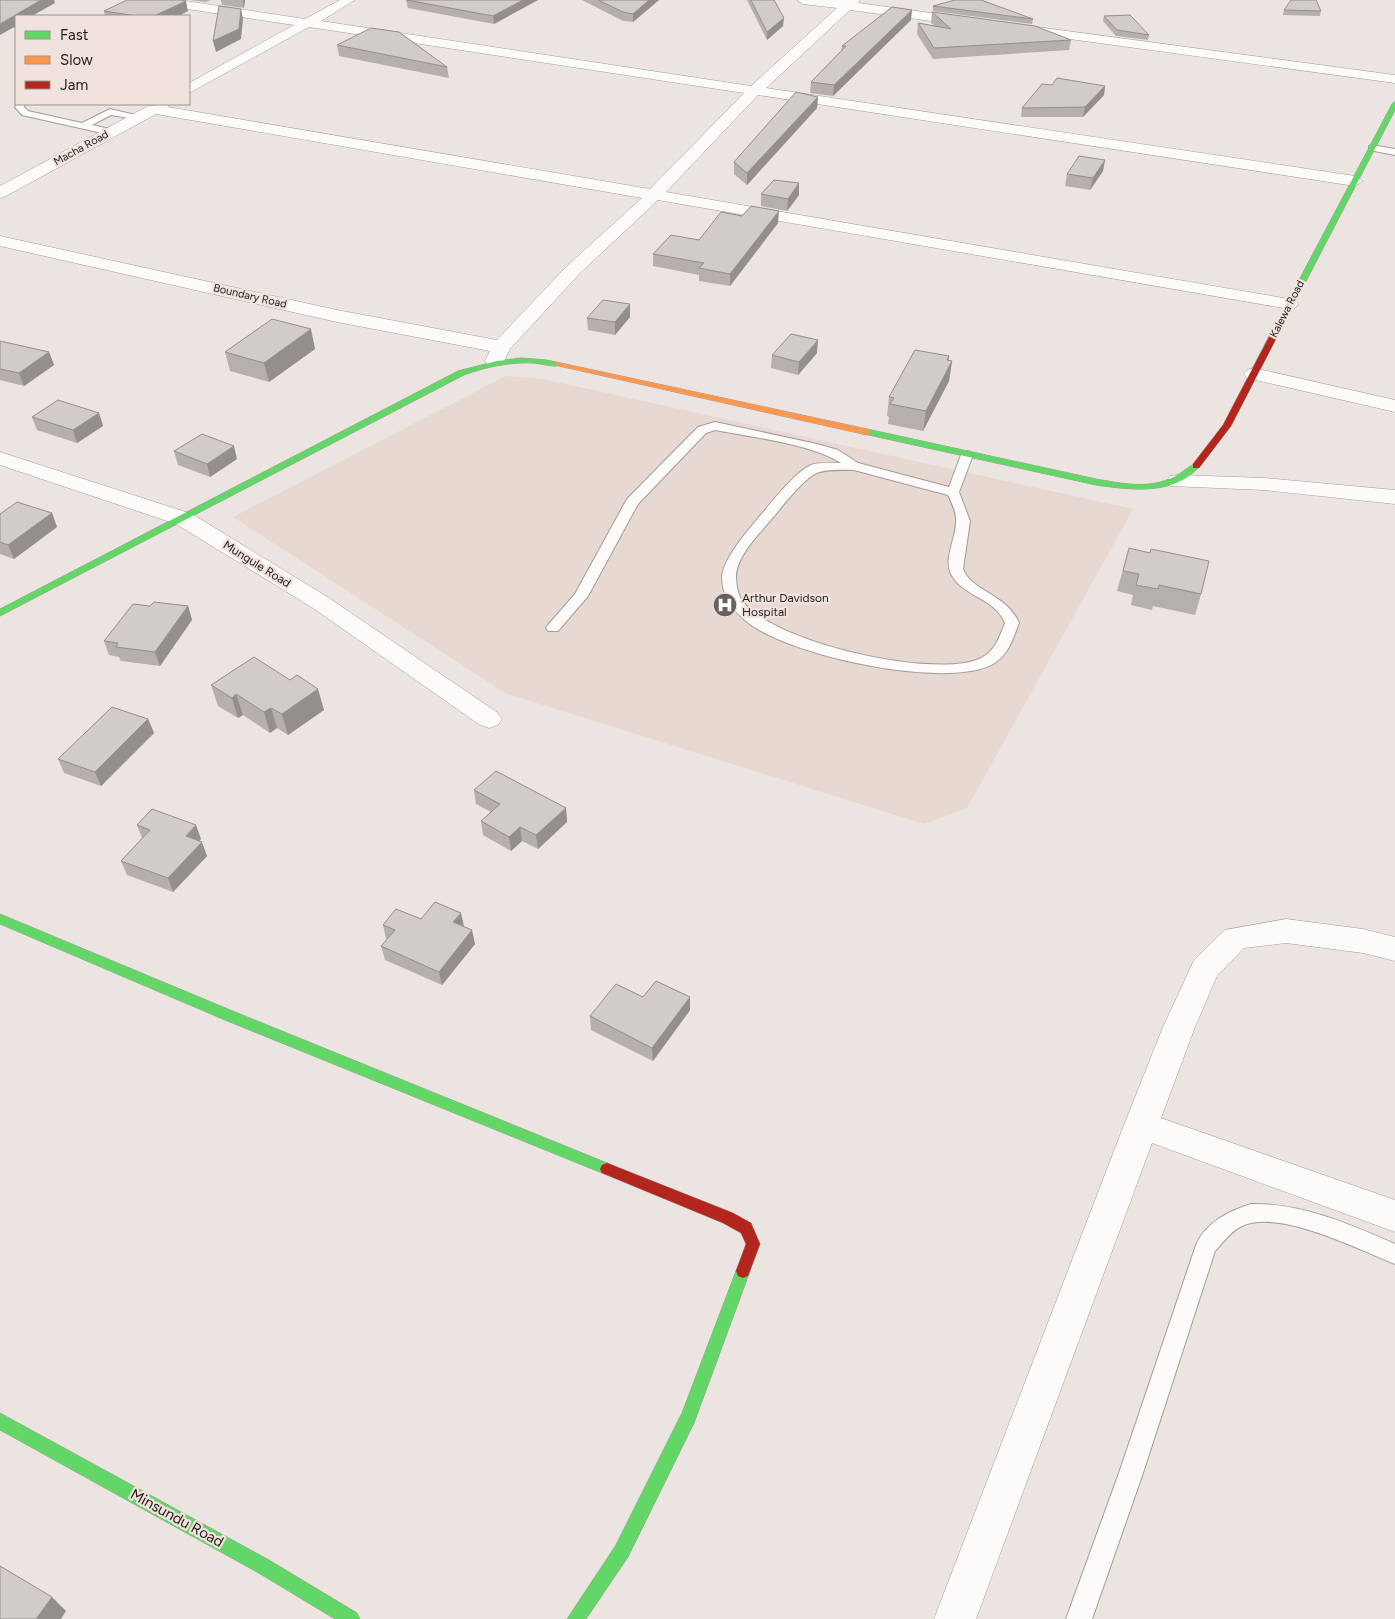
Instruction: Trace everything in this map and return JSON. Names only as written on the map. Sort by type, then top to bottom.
[{"type":"street","points":[[154,0],[756,89],[1355,181]]},
{"type":"street","points":[[190,88],[349,0]]},
{"type":"street","points":[[803,0],[851,3],[985,24]]},
{"type":"street","points":[[498,354],[573,270],[653,196],[756,89],[851,3]]},
{"type":"street","points":[[1005,26],[1395,79]]},
{"type":"street","name":"Kalewa Road","points":[[0,613],[184,519],[498,354],[516,359],[553,364],[1096,482],[1126,487],[1151,487],[1178,481],[1196,467],[1212,448],[1254,374],[1395,104]]},
{"type":"street","points":[[152,110],[1289,304]]},
{"type":"street","name":"Macha Road","points":[[0,193],[152,110]]},
{"type":"street","name":"Boundary Road","points":[[0,241],[498,354]]},
{"type":"street","points":[[1254,374],[1395,406]]},
{"type":"street","name":"Mungule Road","points":[[0,458],[184,519],[320,604],[489,719]]},
{"type":"street","points":[[1178,481],[1264,484],[1395,497]]},
{"type":"street","points":[[0,919],[230,1016],[728,1218],[746,1228],[753,1244],[688,1417],[622,1551],[576,1619]]},
{"type":"street","points":[[955,1619],[1141,1125],[1179,1027],[1205,970],[1236,938],[1286,931],[1363,941],[1395,949]]},
{"type":"street","points":[[1141,1125],[1395,1216]]},
{"type":"street","name":"Minsundu Road","points":[[0,1421],[263,1566],[351,1619]]},
{"type":"lane","points":[[20,105],[19,108],[25,113],[111,132]]},
{"type":"lane","points":[[82,126],[110,112],[152,110]]},
{"type":"lane","points":[[1372,148],[1395,152]]},
{"type":"lane","points":[[553,628],[581,596],[632,502],[702,430],[715,426],[813,447],[834,453],[854,466]]},
{"type":"lane","points":[[953,492],[854,466],[815,468],[806,474],[746,543],[733,563],[728,577],[730,591],[737,605],[750,619],[767,630],[850,657],[889,665],[955,670],[984,662],[999,653],[1012,622],[1007,610],[967,584],[957,573],[956,563],[963,532],[963,519],[953,492],[967,455]]},
{"type":"lane","points":[[1079,1619],[1131,1473],[1206,1245],[1234,1219],[1259,1211],[1328,1225],[1395,1254]]},
{"type":"shaded area","name":"Arthur Davidson Hospital","points":[[506,376],[543,379],[1133,509],[967,808],[924,824],[505,693],[233,517]]},
{"type":"building","points":[[0,0],[41,0],[15,15],[0,24]]},
{"type":"building","points":[[127,0],[186,1],[156,15],[130,15],[104,11]]},
{"type":"building","points":[[407,0],[523,0],[493,16]]},
{"type":"building","points":[[598,0],[649,0],[633,14],[623,12]]},
{"type":"building","points":[[751,0],[774,0],[784,18],[767,32]]},
{"type":"building","points":[[955,0],[981,0],[1033,19],[933,6]]},
{"type":"building","points":[[1291,0],[1316,0],[1321,11],[1284,10]]},
{"type":"building","points":[[219,6],[241,9],[239,29],[213,41]]},
{"type":"building","points":[[892,7],[912,10],[834,85],[811,82],[846,46],[842,46]]},
{"type":"building","points":[[932,12],[1035,26],[1071,40],[934,48],[918,23],[951,29]]},
{"type":"building","points":[[1130,15],[1149,35],[1117,30],[1104,16]]},
{"type":"building","points":[[371,28],[399,32],[447,67],[337,45]]},
{"type":"building","points":[[1057,78],[1105,86],[1085,107],[1022,108],[1042,84],[1052,85]]},
{"type":"building","points":[[796,92],[818,97],[747,173],[734,162]]},
{"type":"building","points":[[1079,156],[1105,160],[1093,178],[1067,174]]},
{"type":"building","points":[[774,180],[799,183],[788,199],[761,194]]},
{"type":"building","points":[[751,206],[779,211],[730,274],[699,268],[704,263],[653,254],[671,235],[699,240],[721,212],[742,216]]},
{"type":"building","points":[[603,300],[630,304],[615,322],[587,318]]},
{"type":"building","points":[[272,319],[311,329],[264,363],[225,352]]},
{"type":"building","points":[[791,334],[818,340],[799,362],[772,355]]},
{"type":"building","points":[[0,341],[49,352],[19,373],[0,369]]},
{"type":"building","points":[[915,350],[949,356],[947,360],[952,361],[926,411],[890,404],[894,398],[889,397]]},
{"type":"building","points":[[58,400],[99,413],[73,430],[32,417]]},
{"type":"building","points":[[202,434],[234,446],[207,464],[174,451]]},
{"type":"building","points":[[17,502],[52,513],[8,545],[0,542],[0,514]]},
{"type":"building","points":[[1129,548],[1150,553],[1151,549],[1209,561],[1201,594],[1159,585],[1158,589],[1136,585],[1139,574],[1123,571]]},
{"type":"building","points":[[154,602],[188,606],[155,652],[116,647],[118,643],[104,641],[133,604],[150,606]]},
{"type":"building","points":[[254,657],[290,680],[297,675],[318,689],[282,714],[271,708],[264,712],[236,694],[232,698],[211,685]]},
{"type":"building","points":[[112,707],[148,719],[95,772],[58,759]]},
{"type":"building","points":[[496,771],[566,808],[536,835],[520,827],[509,837],[481,821],[500,804],[474,790]]},
{"type":"building","points":[[152,809],[196,825],[186,836],[202,842],[168,878],[121,861],[150,830],[137,825]]},
{"type":"building","points":[[435,902],[461,913],[453,922],[472,930],[439,972],[381,946],[395,930],[383,925],[396,909],[421,919]]},
{"type":"building","points":[[656,981],[690,997],[652,1048],[590,1016],[616,984],[643,997]]},
{"type":"building","points":[[0,1566],[52,1597],[36,1619],[0,1619]]},
{"type":"traffic: fast","points":[[1273,337],[1395,104]]},
{"type":"traffic: fast","points":[[0,613],[461,373],[510,361],[559,364]]},
{"type":"traffic: fast","points":[[867,432],[1096,482],[1123,486],[1149,487],[1161,485],[1185,475],[1196,466]]},
{"type":"traffic: fast","points":[[0,919],[230,1016],[607,1169]]},
{"type":"traffic: fast","points":[[576,1619],[622,1551],[688,1417],[743,1271]]},
{"type":"traffic: fast","points":[[0,1421],[263,1566],[351,1619]]},
{"type":"traffic: slow","points":[[559,364],[867,432]]},
{"type":"traffic: jam","points":[[1196,466],[1227,426],[1273,337]]},
{"type":"traffic: jam","points":[[607,1169],[728,1218],[746,1228],[753,1244],[743,1271]]},
{"type":"place","name":"Arthur Davidson Hospital","points":[[725,605]]}]
